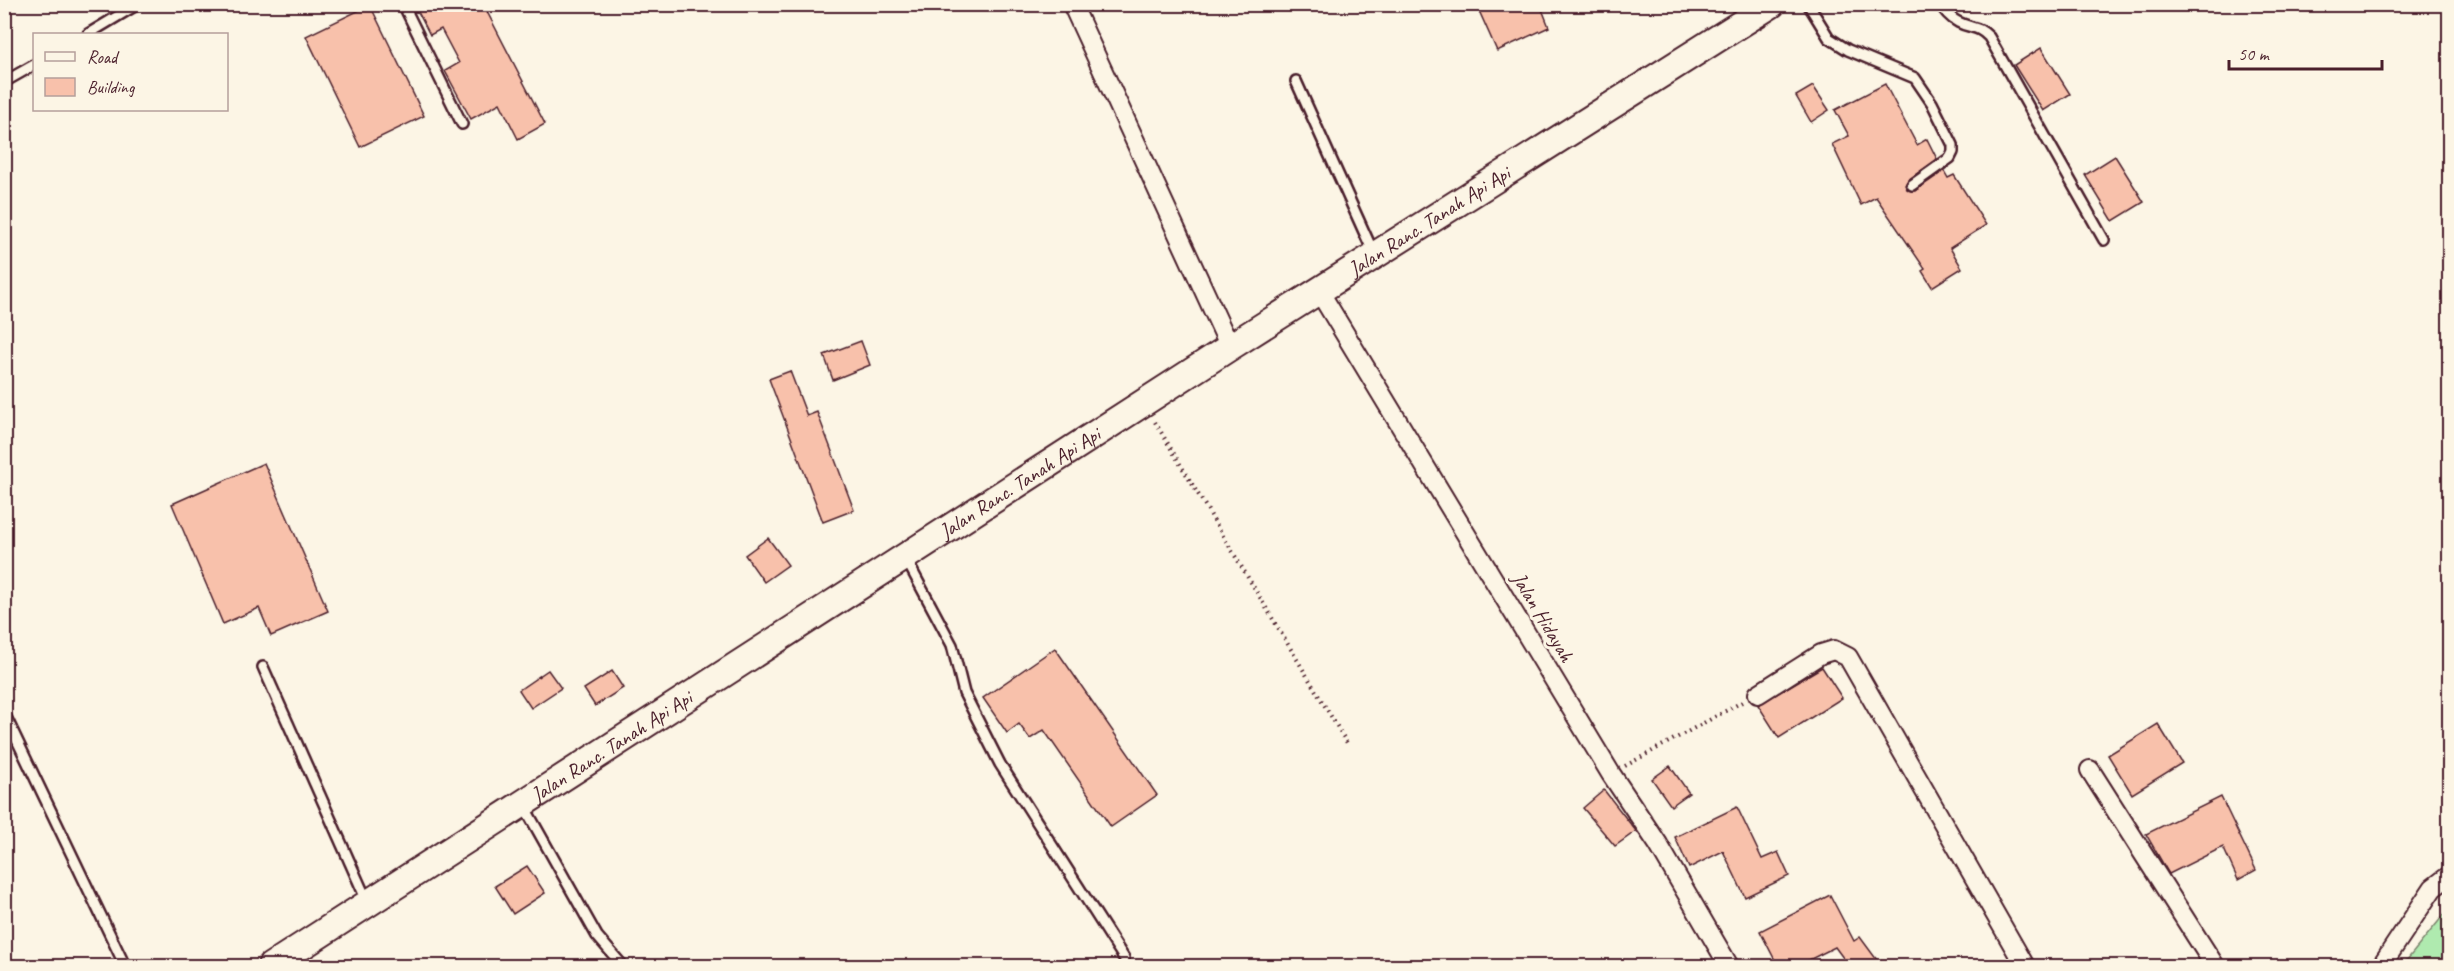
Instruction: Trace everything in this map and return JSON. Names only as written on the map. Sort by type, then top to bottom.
[{"type":"street","points":[[1072,4],[1230,347]]},
{"type":"street","name":"Jalan Ranc. Tanah Api Api","points":[[271,966],[1230,347],[1772,4]]},
{"type":"street","name":"Jalan Hidayah","points":[[1319,291],[1611,774],[1658,844],[1729,966]]},
{"type":"street","points":[[1758,693],[1821,654],[1834,650],[1848,657],[2025,966]]},
{"type":"street","points":[[2090,770],[2215,966]]},
{"type":"street","points":[[2381,966],[2433,888],[2450,875]]},
{"type":"lane","points":[[90,33],[138,4]]},
{"type":"lane","points":[[403,4],[462,124]]},
{"type":"lane","points":[[1808,4],[1829,38],[1848,50],[1915,78],[1932,103],[1953,145],[1953,152],[1950,158],[1912,184]]},
{"type":"lane","points":[[1940,4],[1947,14],[1958,22],[1982,29],[1989,37],[2104,240]]},
{"type":"lane","points":[[4,82],[33,66]]},
{"type":"lane","points":[[1296,81],[1375,256]]},
{"type":"lane","points":[[905,557],[952,645],[964,693],[1000,764],[1124,958]]},
{"type":"lane","points":[[263,668],[369,903]]},
{"type":"lane","points":[[4,713],[125,966]]},
{"type":"lane","points":[[522,804],[597,936],[623,966]]},
{"type":"path","points":[[1143,403],[1347,743]]},
{"type":"path","points":[[1611,774],[1758,693]]},
{"type":"path","points":[[4,946],[14,966]]},
{"type":"green space","points":[[2447,911],[2450,915],[2449,966],[2402,966]]},
{"type":"building","points":[[414,4],[483,4],[545,124],[518,139],[500,103],[471,119],[445,71],[459,63],[441,29],[430,35]]},
{"type":"building","points":[[1476,4],[1540,4],[1549,27],[1497,51]]},
{"type":"building","points":[[370,5],[424,116],[360,147],[306,36]]},
{"type":"building","points":[[2041,48],[2070,94],[2043,111],[2014,65]]},
{"type":"building","points":[[1885,84],[1917,145],[1927,139],[1937,159],[1908,180],[1905,185],[1907,189],[1915,191],[1944,171],[1948,178],[1954,175],[1986,225],[1950,248],[1962,268],[1932,287],[1922,271],[1925,269],[1876,197],[1861,205],[1832,144],[1849,136],[1835,110]]},
{"type":"building","points":[[1813,86],[1829,110],[1811,122],[1796,96]]},
{"type":"building","points":[[2115,156],[2144,202],[2113,221],[2085,175]]},
{"type":"building","points":[[861,341],[870,365],[833,380],[824,355]]},
{"type":"building","points":[[790,371],[807,416],[817,412],[854,510],[823,522],[769,379]]},
{"type":"building","points":[[264,463],[328,611],[271,636],[259,608],[223,624],[172,504]]},
{"type":"building","points":[[768,538],[788,565],[764,582],[745,555]]},
{"type":"building","points":[[1055,648],[1157,795],[1111,827],[1044,730],[1030,739],[1019,724],[1007,733],[983,698]]},
{"type":"building","points":[[1822,667],[1842,698],[1779,738],[1758,705]]},
{"type":"building","points":[[548,670],[561,688],[531,708],[519,690]]},
{"type":"building","points":[[612,671],[623,688],[595,706],[584,689]]},
{"type":"building","points":[[2158,724],[2182,763],[2132,794],[2108,755]]},
{"type":"building","points":[[1670,766],[1689,793],[1671,806],[1652,779]]},
{"type":"building","points":[[1604,790],[1636,831],[1615,846],[1583,808]]},
{"type":"building","points":[[2221,797],[2256,870],[2238,880],[2223,847],[2169,874],[2146,834]]},
{"type":"building","points":[[1737,807],[1762,859],[1778,852],[1789,876],[1745,897],[1723,851],[1689,868],[1675,837]]},
{"type":"building","points":[[527,866],[545,893],[513,914],[495,886]]},
{"type":"building","points":[[1830,895],[1854,941],[1860,937],[1877,960],[1868,966],[1849,966],[1835,947],[1797,966],[1778,966],[1760,931]]}]
